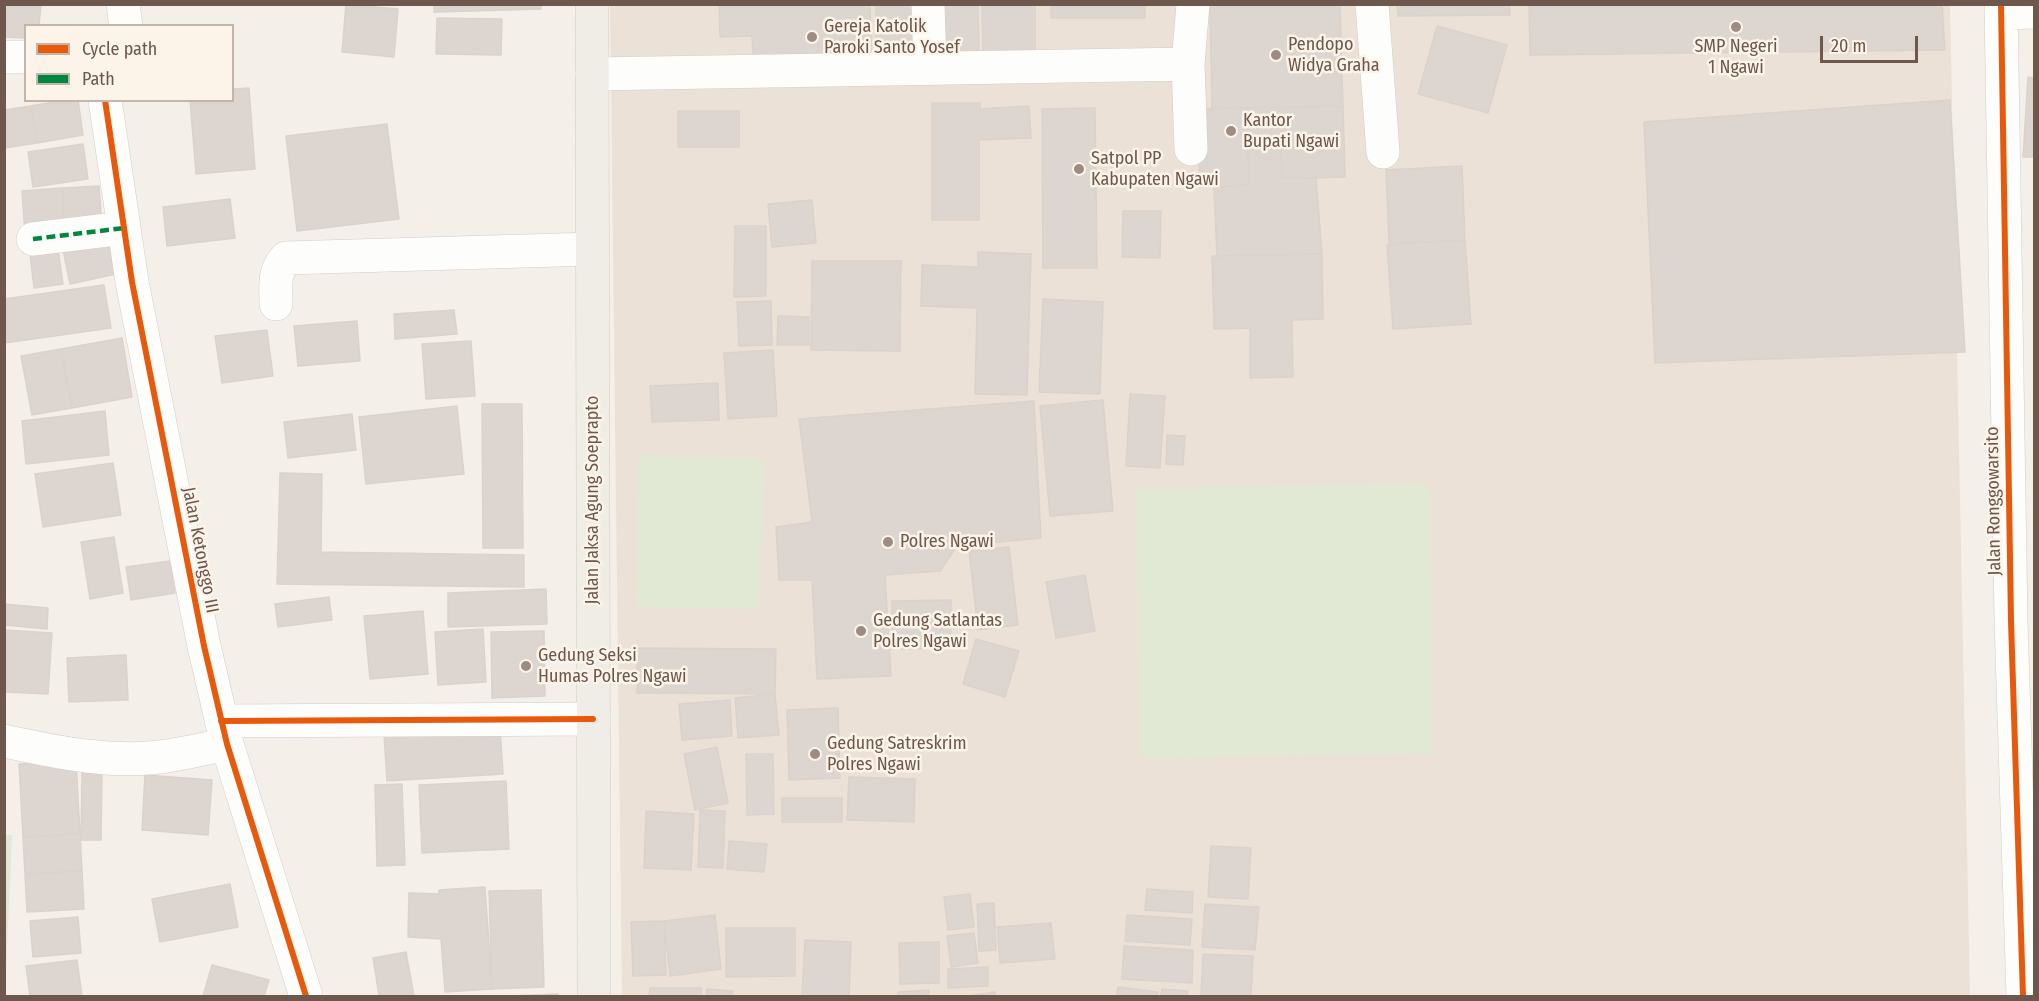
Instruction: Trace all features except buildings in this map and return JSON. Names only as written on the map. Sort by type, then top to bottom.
[{"type":"main road","name":"Jalan Jaksa Agung Soeprapto","points":[[592,4],[594,996]]},
{"type":"street","points":[[123,4],[126,24]]},
{"type":"street","points":[[928,4],[930,68]]},
{"type":"street","points":[[1191,149],[1188,64],[1193,4]]},
{"type":"street","points":[[1372,4],[1383,152]]},
{"type":"street","points":[[2001,9],[2034,12]]},
{"type":"street","name":"Jalan Ronggowarsito","points":[[2001,9],[2023,621],[2023,996]]},
{"type":"street","points":[[4,57],[24,57]]},
{"type":"street","points":[[592,74],[1188,64]]},
{"type":"street","name":"Jalan Ketonggo III","points":[[105,102],[144,341],[204,646],[224,733],[306,996]]},
{"type":"street","points":[[33,239],[124,228]]},
{"type":"street","points":[[276,304],[276,275],[279,265],[286,258],[592,249]]},
{"type":"street","points":[[4,741],[55,752],[120,759],[171,756],[224,733],[593,719]]},
{"type":"shaded area","points":[[610,5],[1950,5],[1970,996],[622,996]]},
{"type":"green space","points":[[639,454],[765,459],[758,609],[636,607]]},
{"type":"green space","points":[[1430,483],[1433,754],[1139,758],[1136,488]]},
{"type":"green space","points":[[4,835],[12,835],[5,996],[4,996]]},
{"type":"marked path","points":[[33,239],[124,228]]},
{"type":"cycle path","points":[[2001,4],[2011,621],[2023,996]]},
{"type":"cycle path","points":[[105,102],[132,282],[204,646],[227,744],[306,996]]},
{"type":"cycle path","points":[[221,721],[593,719]]},
{"type":"place","name":"SMP Negeri 1 Ngawi","points":[[1736,27]]},
{"type":"place","name":"Gereja Katolik Paroki Santo Yosef","points":[[812,37]]},
{"type":"place","name":"Pendopo Widya Graha","points":[[1276,55]]},
{"type":"place","name":"Kantor Bupati Ngawi","points":[[1231,131]]},
{"type":"place","name":"Satpol PP Kabupaten Ngawi","points":[[1079,169]]},
{"type":"place","name":"Polres Ngawi","points":[[888,542]]},
{"type":"place","name":"Gedung Satlantas Polres Ngawi","points":[[861,631]]},
{"type":"place","name":"Gedung Seksi Humas Polres Ngawi","points":[[526,666]]},
{"type":"place","name":"Gedung Satreskrim Polres Ngawi","points":[[815,754]]}]
